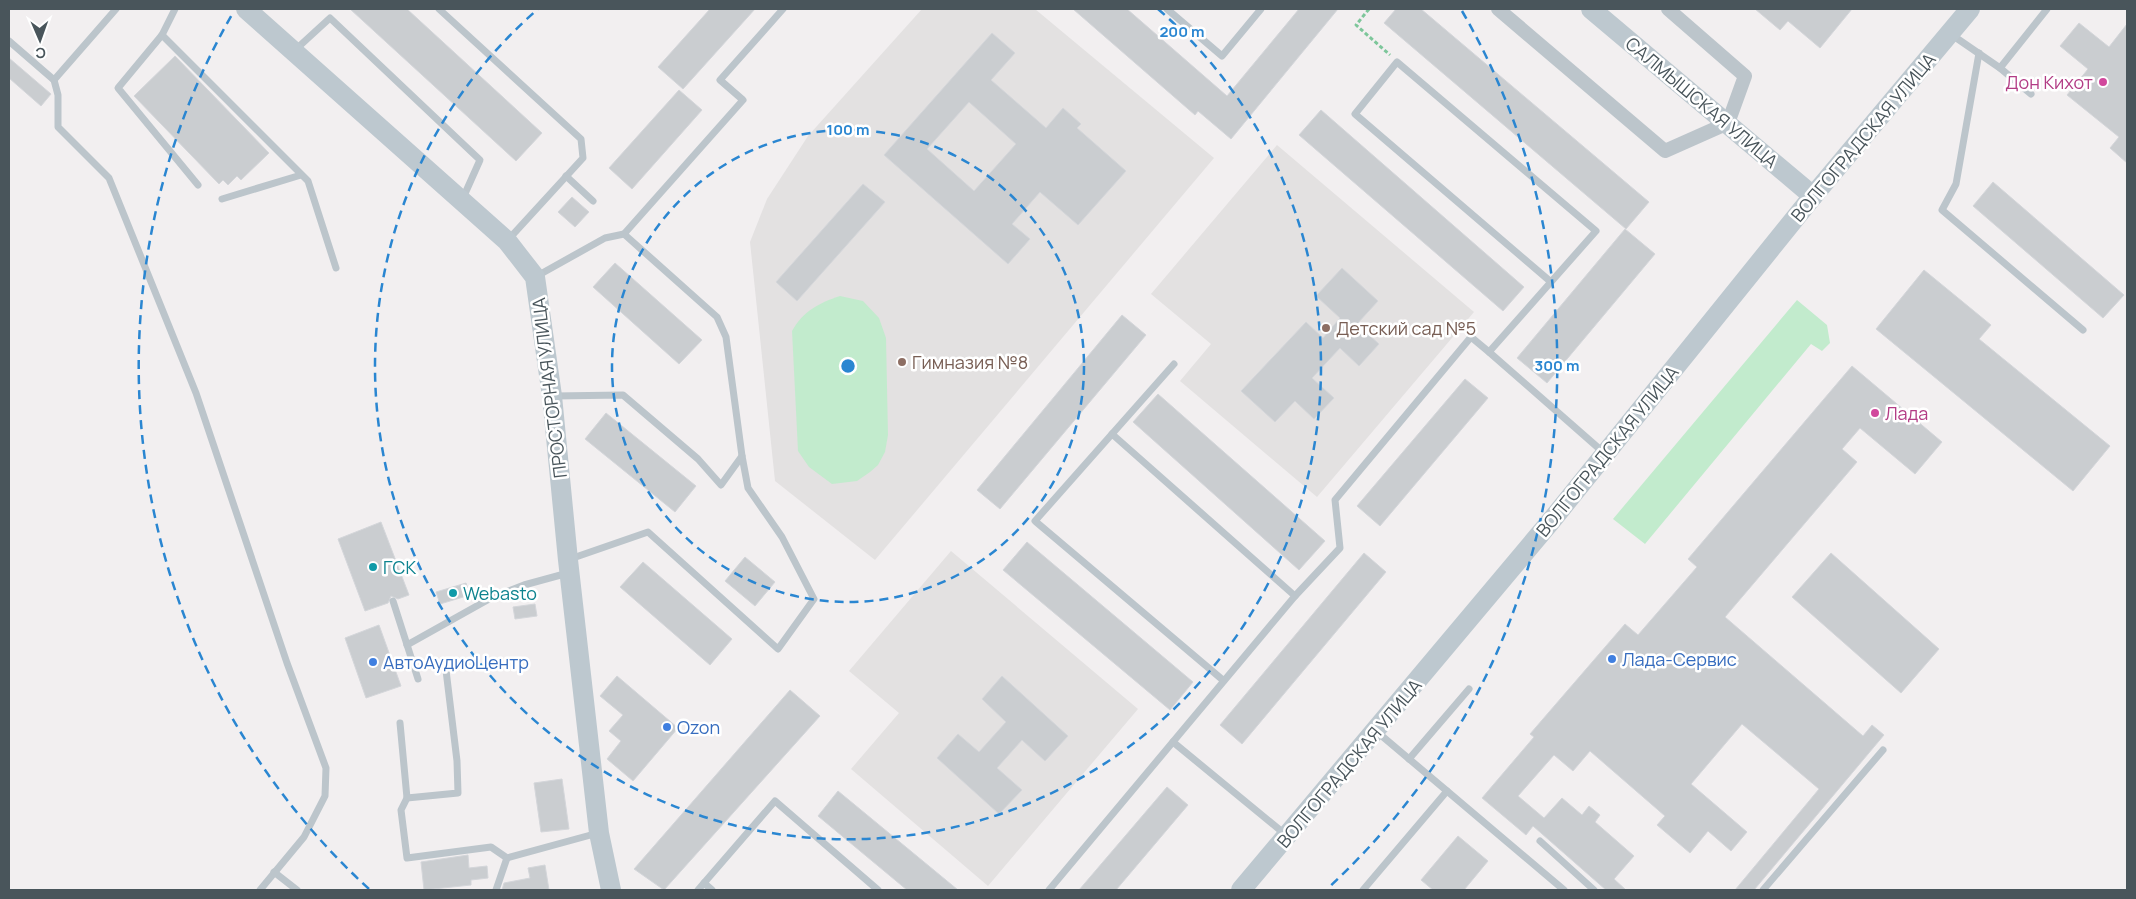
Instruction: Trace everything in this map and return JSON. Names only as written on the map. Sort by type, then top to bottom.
[{"type":"main road","name":"ПРОСТОРНАЯ УЛИЦА","points":[[246,9],[508,241],[535,277],[552,396],[568,566],[599,833],[611,890]]},
{"type":"main road","name":"САЛМЫШСКАЯ УЛИЦА","points":[[1591,9],[1812,196]]},
{"type":"main road","name":"ВОЛГОГРАДСКАЯ УЛИЦА","points":[[1241,890],[1606,454],[1812,196],[1970,9]]},
{"type":"street","points":[[1498,9],[1665,150],[1728,123],[1745,76],[1668,9]]},
{"type":"lane","points":[[54,80],[116,9]]},
{"type":"lane","points":[[175,9],[162,35],[118,88],[198,185]]},
{"type":"lane","points":[[439,9],[581,139],[583,158],[508,241]]},
{"type":"lane","points":[[535,277],[605,238],[624,234],[743,100],[720,80],[783,9]]},
{"type":"lane","points":[[1167,9],[1222,56],[1261,9]]},
{"type":"lane","points":[[2000,68],[2047,9]]},
{"type":"lane","points":[[293,52],[330,18],[480,160],[462,200]]},
{"type":"lane","points":[[1950,33],[2000,68],[2031,94]]},
{"type":"lane","points":[[162,35],[308,181],[336,268]]},
{"type":"lane","points":[[9,41],[54,80],[58,95],[58,127],[108,178],[196,393],[287,663],[326,768],[325,796],[304,837],[260,890]]},
{"type":"lane","points":[[1979,54],[1956,184],[1942,210],[2084,330]]},
{"type":"lane","points":[[1489,352],[1551,282],[1596,231],[1397,62],[1355,114],[1551,282]]},
{"type":"lane","points":[[222,198],[302,175]]},
{"type":"lane","points":[[566,176],[592,201]]},
{"type":"lane","points":[[407,645],[491,598],[648,532],[778,649],[814,599],[782,537],[748,488],[726,337],[717,317],[624,234]]},
{"type":"lane","points":[[1049,890],[1295,596],[1340,548],[1335,500],[1472,337],[1606,454]]},
{"type":"lane","points":[[1174,364],[1035,520],[1224,681]]},
{"type":"lane","points":[[552,396],[623,395],[698,459],[721,485],[742,456]]},
{"type":"lane","points":[[1112,434],[1295,596]]},
{"type":"lane","points":[[393,601],[418,679]]},
{"type":"lane","points":[[407,798],[458,793],[457,761],[445,662]]},
{"type":"lane","points":[[1409,760],[1469,690]]},
{"type":"lane","points":[[400,723],[407,798],[401,810],[407,858],[491,847],[507,858],[599,833]]},
{"type":"lane","points":[[1376,731],[1564,890]]},
{"type":"lane","points":[[1173,742],[1288,836]]},
{"type":"lane","points":[[1763,890],[1883,750]]},
{"type":"lane","points":[[1363,890],[1446,791]]},
{"type":"lane","points":[[698,890],[775,801],[878,890]]},
{"type":"lane","points":[[1540,841],[1594,890]]},
{"type":"lane","points":[[496,890],[507,858]]},
{"type":"lane","points":[[274,872],[297,890]]},
{"type":"lane","points":[[704,883],[712,890]]},
{"type":"path","points":[[1369,9],[1356,25],[1397,62]]},
{"type":"shaded area","name":"Гимназия №8","points":[[922,9],[1035,9],[1214,158],[875,560],[775,481],[750,242],[767,199],[808,136]]},
{"type":"shaded area","name":"Детский сад №5","points":[[1277,145],[1474,312],[1317,497],[1180,381],[1211,344],[1151,294]]},
{"type":"shaded area","points":[[951,551],[1138,709],[988,886],[851,769],[899,713],[849,671]]},
{"type":"green space","points":[[840,296],[863,301],[879,318],[886,338],[888,435],[885,452],[878,465],[870,472],[857,481],[832,484],[809,467],[798,451],[792,331],[806,313]]},
{"type":"green space","points":[[1797,300],[1827,325],[1830,343],[1822,351],[1811,344],[1645,544],[1613,519]]},
{"type":"building","points":[[350,9],[407,9],[542,133],[516,161]]},
{"type":"building","points":[[710,9],[755,9],[683,89],[658,67]]},
{"type":"building","points":[[1073,9],[1127,9],[1227,96],[1299,9],[1338,9],[1231,139],[1198,111],[1195,115]]},
{"type":"building","points":[[1396,9],[1421,9],[1649,202],[1626,229],[1384,23]]},
{"type":"building","points":[[1755,9],[1852,9],[1820,48],[1788,21],[1780,30]]},
{"type":"building","name":"Дон Кихот","points":[[2079,23],[2109,47],[2127,24],[2127,163],[2110,148],[2119,137],[2067,95],[2088,69],[2060,46]]},
{"type":"building","points":[[992,33],[1015,53],[991,80],[1046,128],[1063,108],[1081,124],[1077,128],[1126,171],[1078,225],[1040,192],[1012,224],[1030,239],[1008,264],[884,155]],"holes":[[[969,102],[1016,144],[974,191],[927,149]]]},
{"type":"building","points":[[175,56],[269,153],[241,180],[237,176],[228,185],[223,180],[219,184],[134,96]]},
{"type":"building","points":[[9,58],[51,94],[41,106],[9,78]]},
{"type":"building","points":[[679,90],[702,110],[632,189],[609,168]]},
{"type":"building","points":[[1321,110],[1524,287],[1503,311],[1299,135]]},
{"type":"building","points":[[1993,182],[2124,295],[2103,318],[1973,206]]},
{"type":"building","points":[[863,184],[885,202],[797,301],[776,282]]},
{"type":"building","points":[[572,197],[589,212],[575,227],[558,212]]},
{"type":"building","points":[[1625,229],[1655,254],[1547,383],[1517,358]]},
{"type":"building","points":[[615,263],[702,340],[679,364],[593,287]]},
{"type":"building","points":[[1342,268],[1378,301],[1357,324],[1379,344],[1359,366],[1340,348],[1312,378],[1334,398],[1314,419],[1295,401],[1275,422],[1241,391],[1306,322],[1323,338],[1340,318],[1316,296]]},
{"type":"building","points":[[1924,270],[1991,325],[1979,339],[2110,446],[2073,491],[1876,329]]},
{"type":"building","points":[[1122,315],[1146,335],[1000,509],[977,490]]},
{"type":"building","points":[[1852,366],[1942,442],[1915,474],[1860,428],[1842,449],[1857,462],[1725,617],[1863,736],[1872,725],[1884,735],[1754,890],[1735,890],[1819,789],[1742,724],[1691,784],[1747,832],[1731,851],[1708,831],[1690,853],[1657,825],[1665,816],[1590,751],[1573,771],[1554,755],[1518,796],[1544,818],[1562,798],[1582,815],[1589,806],[1600,815],[1595,822],[1634,856],[1614,879],[1626,890],[1606,890],[1533,826],[1526,835],[1482,798],[1534,737],[1530,734],[1625,624],[1638,635],[1697,567],[1688,559]]},
{"type":"building","points":[[1465,379],[1488,398],[1380,526],[1357,506]]},
{"type":"building","points":[[1158,394],[1325,541],[1299,570],[1133,422]]},
{"type":"building","points":[[606,413],[696,486],[675,512],[585,439]]},
{"type":"building","name":"ГСК","points":[[381,522],[409,595],[398,599],[391,596],[388,603],[365,611],[338,539]]},
{"type":"building","points":[[1027,542],[1193,682],[1170,710],[1003,570]]},
{"type":"building","points":[[1364,553],[1386,572],[1242,744],[1220,725]]},
{"type":"building","points":[[1831,553],[1939,649],[1901,693],[1792,597]]},
{"type":"building","points":[[745,557],[775,582],[755,606],[725,581]]},
{"type":"building","points":[[643,562],[732,639],[710,665],[620,587]]},
{"type":"building","name":"Webasto","points":[[466,583],[470,595],[440,604],[436,592]]},
{"type":"building","points":[[535,604],[537,616],[515,619],[513,607]]},
{"type":"building","name":"АвтоАудиоЦентр","points":[[379,625],[401,686],[366,698],[345,638]]},
{"type":"building","points":[[617,676],[678,728],[633,781],[607,759],[621,741],[609,731],[623,715],[600,696]]},
{"type":"building","points":[[1002,676],[1068,736],[1045,761],[1022,740],[997,768],[1022,790],[999,814],[937,758],[958,734],[979,752],[1006,722],[982,699]]},
{"type":"building","points":[[790,690],[820,716],[664,890],[634,869]]},
{"type":"building","points":[[562,779],[569,829],[541,832],[534,783]]},
{"type":"building","points":[[1167,787],[1188,805],[1116,890],[1079,890]]},
{"type":"building","points":[[838,791],[958,890],[907,890],[818,816]]},
{"type":"building","points":[[1458,836],[1488,861],[1464,890],[1433,890],[1421,880]]},
{"type":"building","points":[[468,855],[469,868],[487,866],[488,878],[471,880],[471,885],[424,890],[421,862]]},
{"type":"building","points":[[545,865],[549,890],[502,890],[504,883],[530,878],[528,868]]},
{"type":"place","name":"Дон Кихот","points":[[2103,82]]},
{"type":"place","name":"Детский сад №5","points":[[1326,328]]},
{"type":"place","name":"Гимназия №8","points":[[902,362]]},
{"type":"place","name":"Лада","points":[[1875,413]]},
{"type":"place","name":"ГСК","points":[[373,567]]},
{"type":"place","name":"Webasto","points":[[453,593]]},
{"type":"place","name":"Лада-Сервис","points":[[1612,659]]},
{"type":"place","name":"АвтоАудиоЦентр","points":[[373,662]]},
{"type":"place","name":"Ozon","points":[[667,727]]}]
